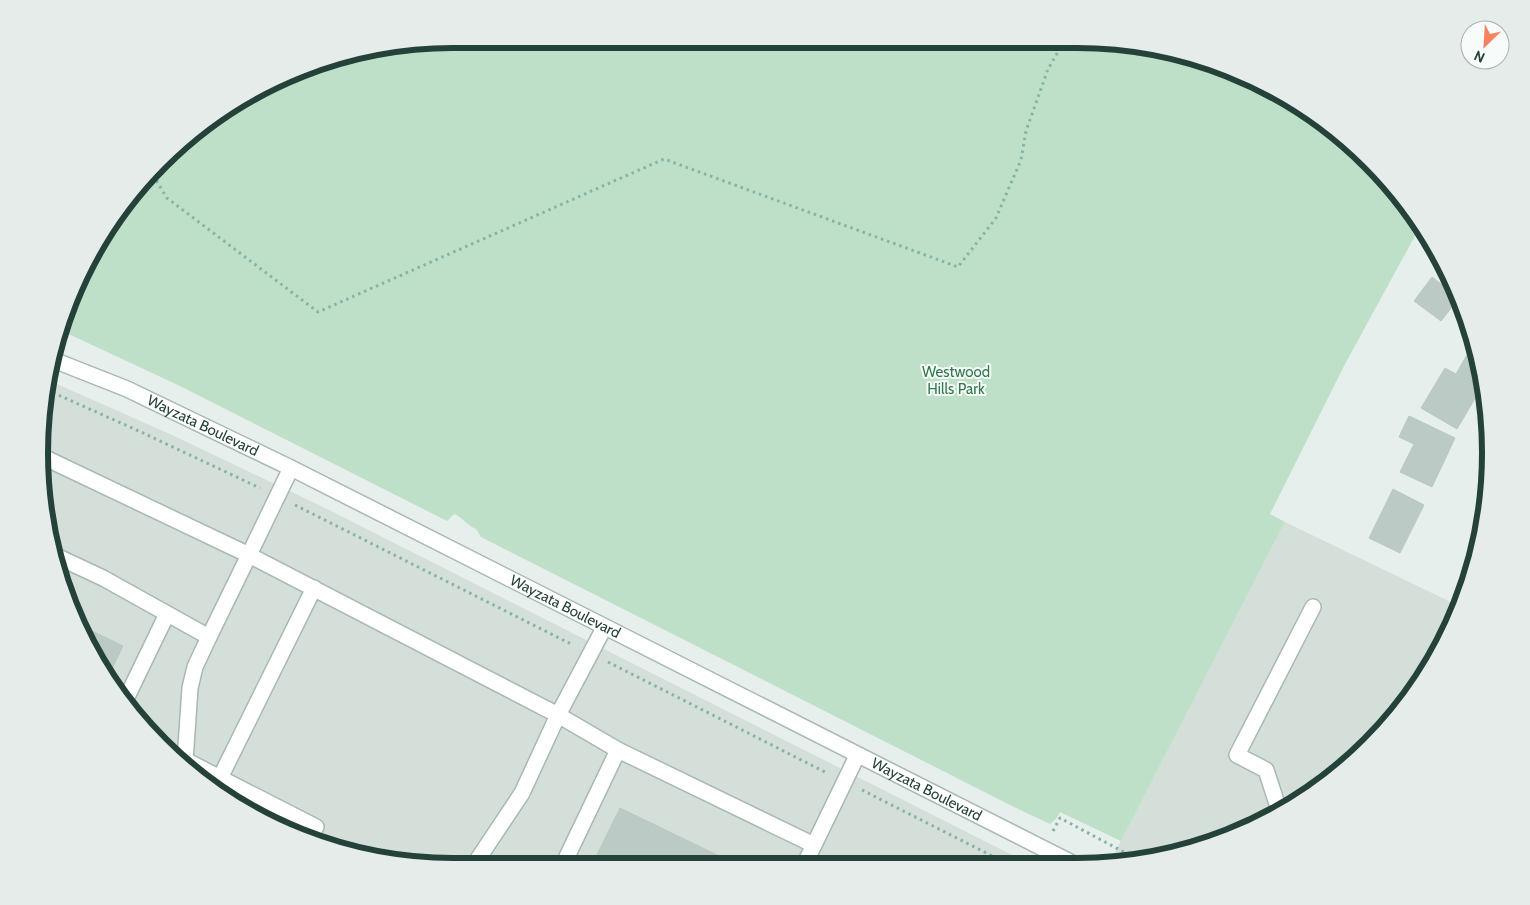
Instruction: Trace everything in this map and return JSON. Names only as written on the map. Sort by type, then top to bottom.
[{"type":"street","name":"Wayzata Boulevard","points":[[58,362],[127,389],[291,468],[1062,858]]},
{"type":"street","points":[[48,459],[249,554],[558,715],[618,750],[814,845]]},
{"type":"street","points":[[185,757],[190,688],[195,667],[291,468]]},
{"type":"street","points":[[61,559],[103,578],[209,637]]},
{"type":"street","points":[[220,778],[314,588]]},
{"type":"street","points":[[1277,805],[1266,770],[1237,755],[1313,607]]},
{"type":"street","points":[[128,695],[167,614]]},
{"type":"street","points":[[479,858],[522,793],[558,715],[604,628]]},
{"type":"street","points":[[566,858],[618,750]]},
{"type":"street","points":[[808,858],[857,756]]},
{"type":"street","points":[[197,767],[316,827],[313,833]]},
{"type":"path","points":[[155,178],[167,198],[318,312],[664,159],[958,267],[996,218],[1021,160],[1026,131],[1048,69],[1060,48]]},
{"type":"path","points":[[52,392],[257,487]]},
{"type":"path","points":[[300,508],[822,770]]},
{"type":"path","points":[[871,795],[996,858]]},
{"type":"path","points":[[1060,818],[1128,854]]},
{"type":"shaded area","points":[[54,382],[172,435],[323,507],[1018,858],[426,857],[373,850],[348,844],[322,836],[273,816],[227,789],[206,774],[166,739],[131,699],[116,678],[89,632],[69,583],[61,557],[51,505],[48,479],[48,426]]},
{"type":"shaded area","points":[[1285,522],[1453,603],[1441,632],[1428,655],[1399,699],[1364,739],[1324,774],[1280,803],[1232,827],[1182,844],[1157,850],[1113,856]]},
{"type":"green space","name":"Westwood Hills Park","points":[[426,48],[1104,48],[1157,55],[1182,61],[1232,78],[1257,89],[1303,116],[1345,148],[1364,166],[1399,206],[1417,232],[1344,366],[1270,514],[1285,522],[1121,841],[1060,812],[1050,824],[1012,806],[481,537],[476,529],[457,515],[454,514],[447,521],[180,386],[66,333],[89,273],[116,227],[148,185],[166,166],[185,148],[227,116],[273,89],[298,78],[348,61],[400,51]]},
{"type":"building","points":[[1432,277],[1448,290],[1454,304],[1441,321],[1414,301]]},
{"type":"building","points":[[1468,353],[1471,354],[1478,393],[1457,429],[1421,408],[1445,368],[1456,374]]},
{"type":"building","points":[[1409,416],[1455,438],[1432,487],[1400,472],[1414,444],[1399,437]]},
{"type":"building","points":[[1393,489],[1424,505],[1400,553],[1369,538]]},
{"type":"building","points":[[88,629],[123,646],[111,670]]},
{"type":"building","points":[[620,808],[724,858],[595,858]]}]
